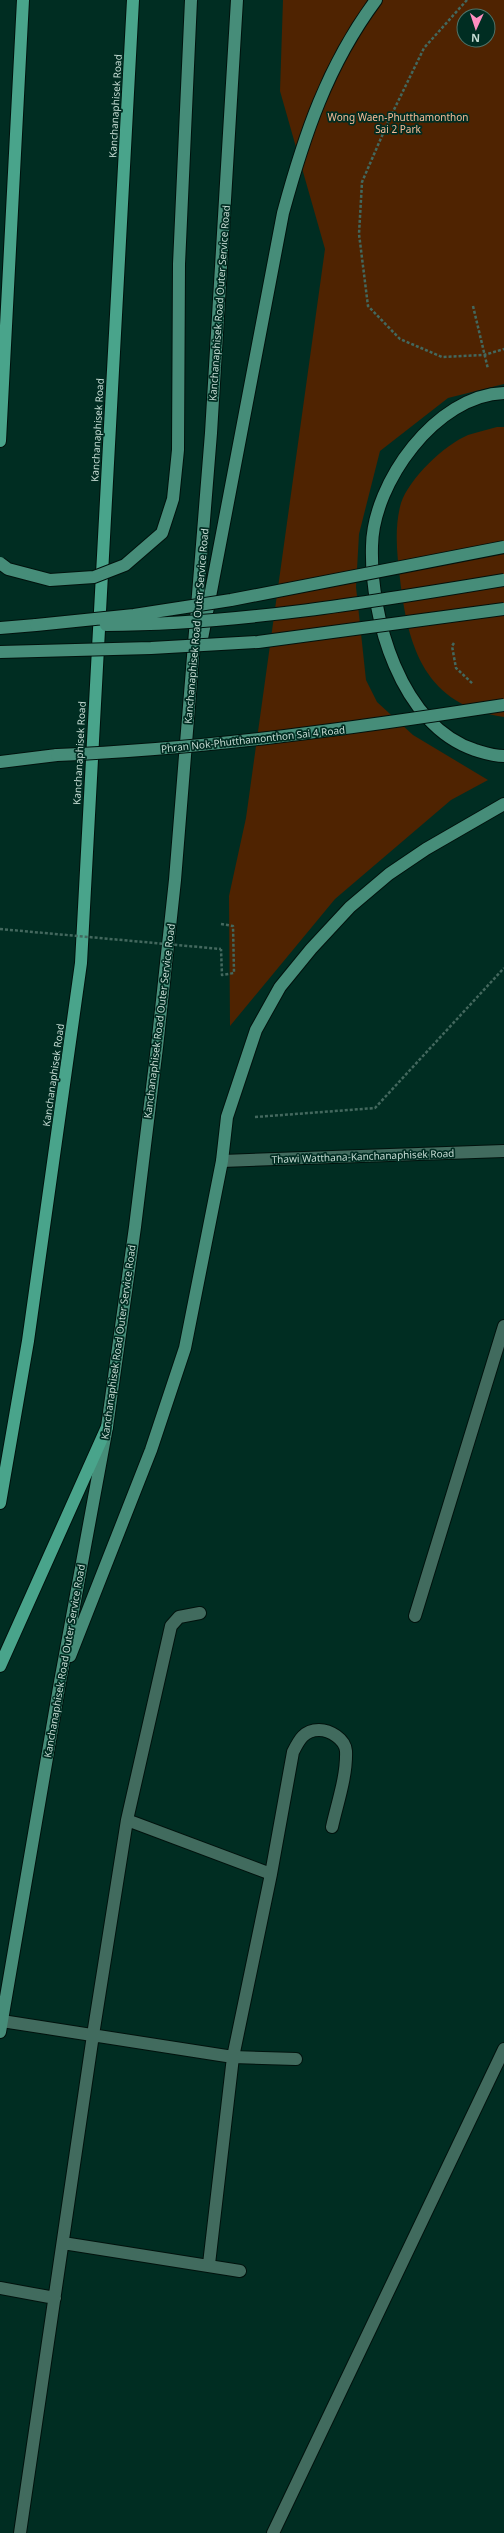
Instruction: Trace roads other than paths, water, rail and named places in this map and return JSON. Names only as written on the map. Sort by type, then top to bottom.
[{"type":"highway","points":[[0,441],[23,0]]},
{"type":"highway","name":"Kanchanaphisek Road","points":[[0,1503],[28,1342],[80,963],[133,0]]},
{"type":"highway","points":[[0,1666],[107,1427]]},
{"type":"main road","points":[[0,563],[8,569],[50,580],[94,577],[125,565],[162,533],[173,499],[178,450],[179,264],[191,0]]},
{"type":"main road","name":"Kanchanaphisek Road Outer Service Road","points":[[1,2026],[60,1682],[107,1427],[135,1227],[157,1047],[176,880],[211,433],[237,0]]},
{"type":"main road","points":[[190,704],[283,213],[312,114],[348,41],[376,0]]},
{"type":"main road","points":[[499,394],[468,402],[438,420],[416,443],[393,477],[379,512],[372,546],[379,621],[396,670],[414,702],[438,730],[463,746],[494,756],[504,756]]},
{"type":"main road","points":[[0,628],[134,615],[231,600],[504,547]]},
{"type":"main road","points":[[36,625],[131,625],[261,616],[332,608],[504,580]]},
{"type":"main road","points":[[0,652],[143,649],[258,642],[504,609]]},
{"type":"main road","name":"Phran Nok-Phutthamonthon Sai 4 Road","points":[[0,753],[57,755],[135,752],[226,744],[361,727],[504,705]]},
{"type":"main road","points":[[0,762],[57,755]]},
{"type":"main road","points":[[60,1682],[170,1398],[185,1348],[222,1161],[227,1117],[238,1078],[256,1030],[280,987],[311,949],[350,907],[389,874],[432,845],[504,804]]},
{"type":"street","name":"Thawi Watthana-Kanchanaphisek Road","points":[[222,1161],[504,1151]]},
{"type":"street","points":[[415,1616],[504,1326]]},
{"type":"street","points":[[20,2533],[93,2035],[127,1820],[171,1626],[179,1617],[200,1613]]},
{"type":"street","points":[[209,2264],[233,2057],[271,1874],[293,1752],[299,1740],[307,1732],[320,1730],[339,1737],[346,1750],[332,1828]]},
{"type":"street","points":[[127,1820],[271,1874]]},
{"type":"street","points":[[1,2026],[93,2035],[233,2057],[296,2059]]},
{"type":"street","points":[[273,2533],[504,2049]]},
{"type":"street","points":[[63,2243],[209,2264],[240,2271]]},
{"type":"street","points":[[0,2288],[55,2298]]},
{"type":"park label","name":"Wong Waen-Phutthamonthon Sai 2 Park","points":[[398,122]]}]
